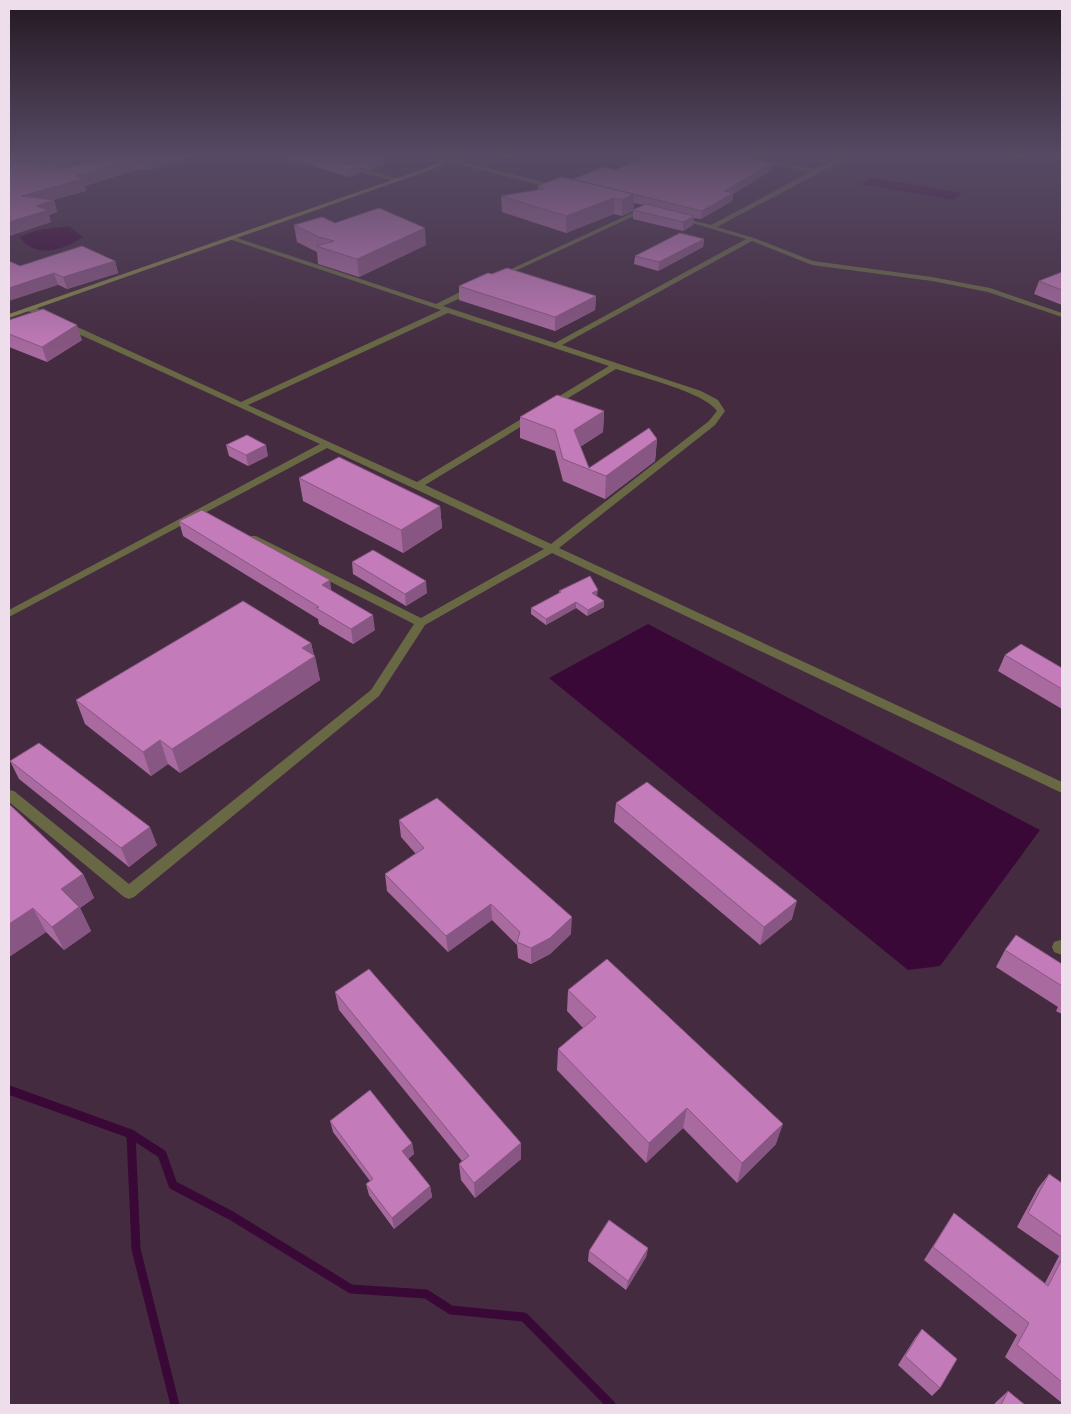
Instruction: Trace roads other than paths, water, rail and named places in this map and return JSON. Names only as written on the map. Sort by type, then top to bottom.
[{"type":"street","points":[[9,316],[277,222]]},
{"type":"street","points":[[486,283],[615,222]]},
{"type":"street","points":[[698,222],[752,238],[812,264],[932,279],[990,290],[1062,315]]},
{"type":"street","points":[[713,226],[720,222]]},
{"type":"street","points":[[9,795],[129,893],[374,693],[421,623],[545,554],[712,423],[721,411],[715,402],[698,393],[446,311],[231,238]]},
{"type":"street","points":[[555,346],[752,238]]},
{"type":"street","points":[[435,307],[477,287]]},
{"type":"street","points":[[30,309],[327,444],[1062,788]]},
{"type":"street","points":[[241,405],[446,311]]},
{"type":"street","points":[[417,486],[615,366]]},
{"type":"street","points":[[9,614],[327,444]]},
{"type":"street","points":[[199,511],[216,520]]},
{"type":"street","points":[[243,534],[421,623]]},
{"type":"waterway","points":[[9,1090],[131,1134]]},
{"type":"waterway","points":[[131,1134],[162,1154],[173,1185],[232,1216],[351,1289],[426,1294],[451,1310],[524,1317],[611,1405]]},
{"type":"waterway","points":[[131,1134],[136,1249],[175,1405]]}]
